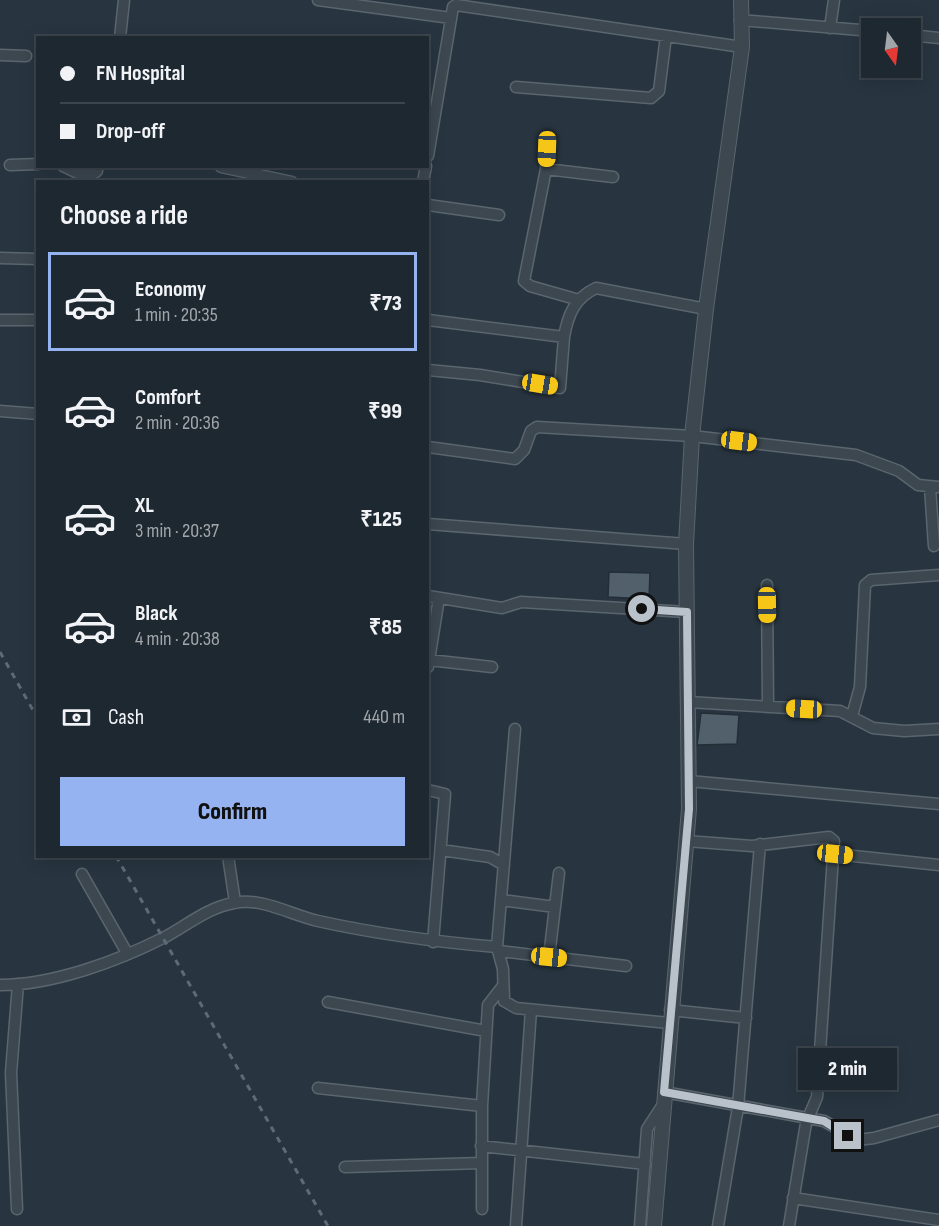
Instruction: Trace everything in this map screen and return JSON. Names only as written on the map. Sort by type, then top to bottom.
[{"type":"street","points":[[123,36],[124,0]]},
{"type":"street","points":[[318,0],[451,18]]},
{"type":"street","points":[[654,1226],[689,781],[686,544],[692,436],[706,309],[742,47],[741,0]]},
{"type":"street","points":[[830,28],[834,0]]},
{"type":"street","points":[[429,141],[453,7],[458,5],[742,47]]},
{"type":"street","points":[[740,20],[861,31]]},
{"type":"street","points":[[516,87],[651,98],[659,91],[666,36]]},
{"type":"street","points":[[921,36],[939,38]]},
{"type":"street","points":[[0,55],[26,56]]},
{"type":"street","points":[[547,149],[546,169],[524,281],[530,286],[579,300]]},
{"type":"street","points":[[10,165],[36,164]]},
{"type":"street","points":[[67,168],[80,174],[91,175],[96,168]]},
{"type":"street","points":[[226,168],[283,180]]},
{"type":"street","points":[[546,169],[613,177]]},
{"type":"street","points":[[429,206],[499,215]]},
{"type":"street","points":[[0,258],[36,259]]},
{"type":"street","points":[[429,370],[480,375],[560,388],[567,316],[584,294],[596,288],[706,309]]},
{"type":"street","points":[[0,320],[36,320]]},
{"type":"street","points":[[429,320],[564,337]]},
{"type":"street","points":[[0,411],[36,414]]},
{"type":"street","points":[[429,447],[515,459],[524,450],[531,430],[537,427],[692,436],[856,455],[890,466],[918,484],[934,487],[934,546]]},
{"type":"street","points":[[429,524],[686,544]]},
{"type":"street","points":[[852,716],[860,687],[865,585],[871,580],[939,575]]},
{"type":"street","points":[[767,585],[768,707]]},
{"type":"street","points":[[429,651],[433,597],[502,608],[521,602],[687,612]]},
{"type":"street","points":[[429,664],[492,667]]},
{"type":"street","points":[[688,702],[840,711],[873,728],[904,731],[939,729]]},
{"type":"street","points":[[515,729],[498,949],[503,969],[504,1001],[516,1008],[531,1010],[669,1017],[746,1018]]},
{"type":"street","points":[[689,781],[939,804]]},
{"type":"street","points":[[429,790],[445,794],[433,942]]},
{"type":"street","points":[[686,840],[760,844],[829,837],[834,841],[835,854],[817,1097],[808,1118],[789,1226]]},
{"type":"street","points":[[718,1226],[738,1107],[760,844]]},
{"type":"street","points":[[441,850],[483,855],[504,865]]},
{"type":"street","points":[[835,854],[939,865]]},
{"type":"street","points":[[228,858],[235,902]]},
{"type":"street","points":[[549,957],[559,873]]},
{"type":"street","points":[[82,874],[127,953]]},
{"type":"street","points":[[501,900],[555,907]]},
{"type":"street","points":[[0,985],[18,984],[70,974],[162,938],[219,907],[235,902],[250,901],[317,921],[414,939],[626,966]]},
{"type":"street","points":[[414,939],[434,928]]},
{"type":"street","points":[[17,1209],[11,1073],[18,984]]},
{"type":"street","points":[[482,1209],[482,1106],[488,1005],[502,987]]},
{"type":"street","points":[[328,1002],[486,1030]]},
{"type":"street","points":[[516,1226],[531,1010]]},
{"type":"street","points":[[318,1088],[482,1106]]},
{"type":"street","points":[[663,1099],[738,1107],[808,1118],[830,1124],[848,1136],[867,1140],[939,1119]]},
{"type":"street","points":[[640,1226],[647,1129],[663,1099]]},
{"type":"street","points":[[660,1226],[667,1133],[663,1099]]},
{"type":"street","points":[[481,1146],[645,1164]]},
{"type":"street","points":[[345,1167],[482,1163]]},
{"type":"street","points":[[794,1198],[939,1220]]},
{"type":"building","points":[[609,572],[650,573],[649,599],[608,597]]},
{"type":"building","points":[[701,713],[739,715],[737,744],[697,745]]},
{"type":"railway","points":[[0,652],[36,715]]},
{"type":"railway","points":[[117,858],[328,1226]]},
{"type":"route","points":[[642,609],[687,612],[689,809],[664,1092],[824,1121],[848,1136]]}]
